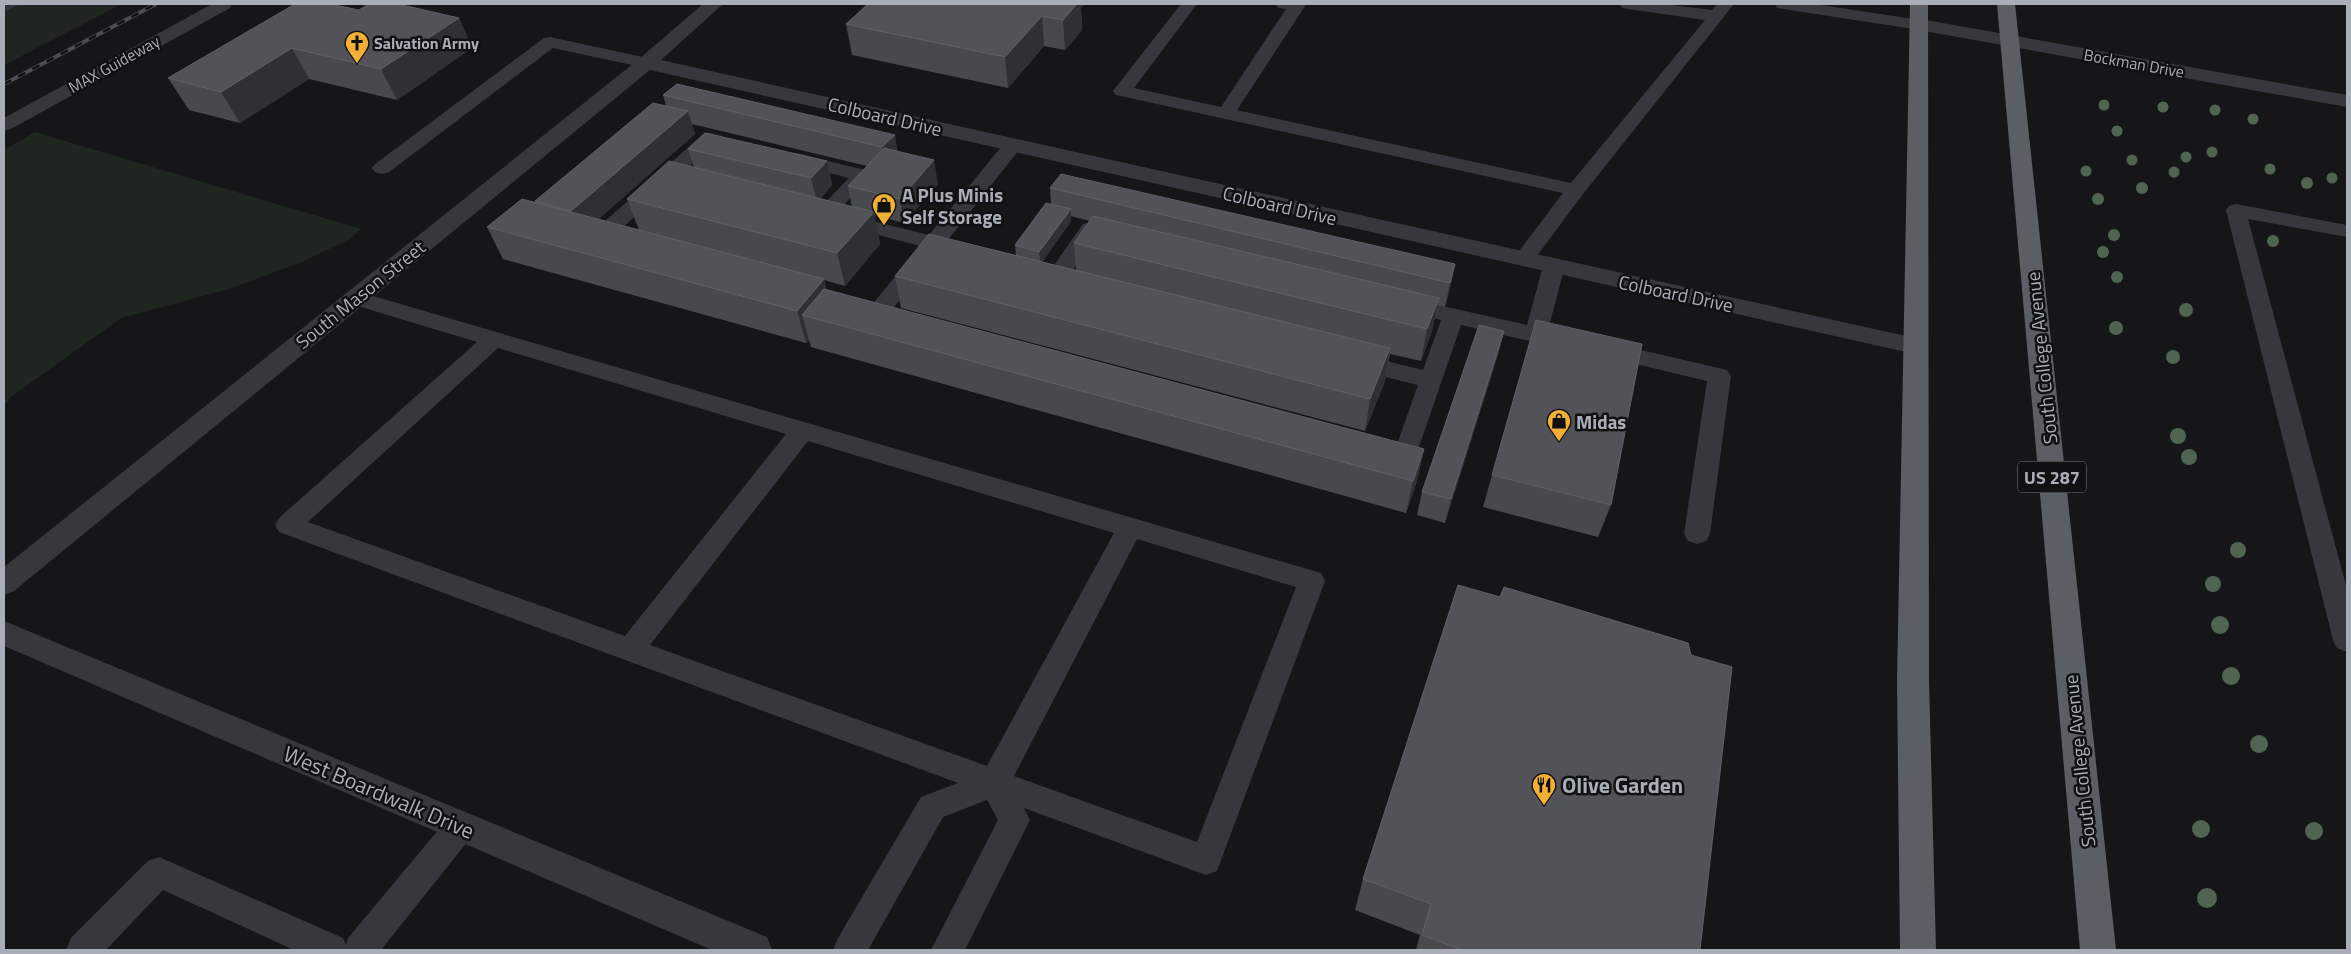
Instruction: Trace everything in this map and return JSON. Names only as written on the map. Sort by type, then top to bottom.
[{"type":"highway","name":"South College Avenue","points":[[2006,4],[2098,950]]},
{"type":"highway","points":[[1918,950],[1913,681],[1915,346],[1920,15]]},
{"type":"street","name":"South Mason Street","points":[[4,583],[646,63],[714,4]]},
{"type":"street","name":"Bockman Drive","points":[[1920,15],[2010,41],[2347,102]]},
{"type":"street","name":"Colboard Drive","points":[[646,63],[1915,346]]},
{"type":"street","name":"West Boardwalk Drive","points":[[4,633],[754,950]]},
{"type":"lane","name":"MAX Guideway","points":[[4,125],[224,4]]},
{"type":"lane","points":[[1189,4],[1122,91],[1576,190]]},
{"type":"lane","points":[[1226,113],[1297,6],[1284,4]]},
{"type":"lane","points":[[1628,4],[1721,10]]},
{"type":"lane","points":[[1783,4],[1920,15]]},
{"type":"lane","points":[[1524,259],[1576,190],[1721,10]]},
{"type":"lane","points":[[382,168],[550,42],[646,63]]},
{"type":"lane","points":[[620,241],[601,236],[677,178],[709,139],[738,146]]},
{"type":"lane","points":[[898,325],[869,308],[934,243],[1013,145]]},
{"type":"lane","points":[[776,155],[862,175],[815,213],[934,243],[973,263]]},
{"type":"lane","points":[[2347,231],[2236,210],[2347,640]]},
{"type":"lane","points":[[1053,284],[1090,228],[1118,235]]},
{"type":"lane","points":[[1536,334],[1554,266]]},
{"type":"lane","points":[[356,298],[495,338],[1312,581],[1206,860],[288,525],[495,338]]},
{"type":"lane","points":[[1415,307],[1719,376],[1697,534]]},
{"type":"lane","points":[[1365,451],[1403,461],[1453,316]]},
{"type":"lane","points":[[1337,356],[1431,380]]},
{"type":"lane","points":[[630,650],[803,430]]},
{"type":"lane","points":[[850,950],[932,806],[994,783],[1130,528]]},
{"type":"lane","points":[[948,950],[1014,820],[994,783]]},
{"type":"lane","points":[[360,950],[461,826]]},
{"type":"lane","points":[[83,950],[159,872],[330,950]]},
{"type":"shaded area","points":[[4,4],[122,4],[4,65]]},
{"type":"shaded area","points":[[35,132],[361,229],[350,239],[302,262],[229,289],[121,318],[11,397],[4,406],[4,150]]},
{"type":"building","points":[[295,4],[330,4],[359,10],[369,4],[398,4],[459,18],[381,69],[292,48],[221,92],[168,78]]},
{"type":"building","points":[[868,4],[1077,4],[1063,20],[1042,16],[1005,57],[846,24]]},
{"type":"building","points":[[677,84],[895,135],[882,147],[663,95]]},
{"type":"building","points":[[653,103],[688,111],[571,211],[535,201]]},
{"type":"building","points":[[705,133],[827,161],[811,178],[688,149]]},
{"type":"building","points":[[884,148],[934,160],[900,199],[848,186]]},
{"type":"building","points":[[669,161],[874,212],[837,253],[627,199]]},
{"type":"building","points":[[1061,174],[1455,264],[1450,283],[1050,188]]},
{"type":"building","points":[[522,199],[824,279],[797,311],[487,227]]},
{"type":"building","points":[[1046,203],[1071,209],[1039,252],[1015,245]]},
{"type":"building","points":[[1093,216],[1439,298],[1427,329],[1074,243]]},
{"type":"building","points":[[929,234],[1390,348],[1370,399],[895,276]]},
{"type":"building","points":[[824,289],[1424,449],[1413,481],[802,315]]},
{"type":"building","name":"Midas","points":[[1536,320],[1642,344],[1611,505],[1492,475]]},
{"type":"building","points":[[1479,325],[1504,331],[1451,499],[1422,492]]},
{"type":"building","name":"Olive Garden","points":[[1458,585],[1500,597],[1504,587],[1688,643],[1691,655],[1732,667],[1700,950],[1462,950],[1422,935],[1431,904],[1363,879]]},
{"type":"waterway","points":[[4,9],[15,4]]},
{"type":"railway","points":[[4,84],[156,4]]},
{"type":"place","name":"Salvation Army","points":[[357,64]]},
{"type":"place","name":"A Plus Minis Self Storage","points":[[884,226]]},
{"type":"place","name":"Midas","points":[[1559,442]]},
{"type":"place","name":"Olive Garden","points":[[1544,806]]}]
